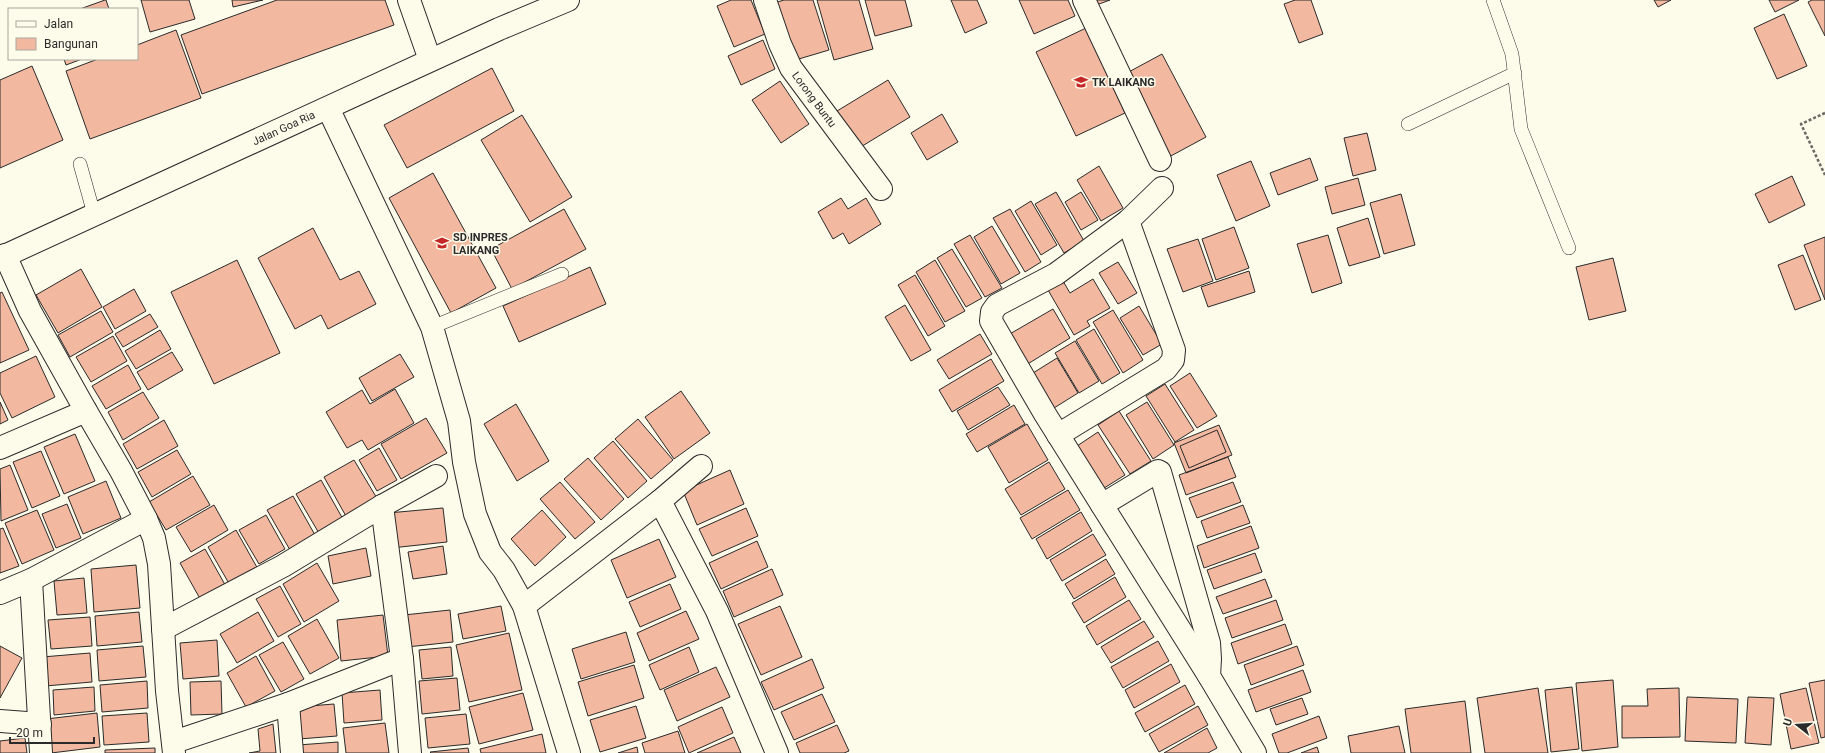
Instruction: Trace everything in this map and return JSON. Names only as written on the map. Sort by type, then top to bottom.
[{"type":"street","points":[[408,0],[430,60]]},
{"type":"street","name":"Jalan Goa Ria","points":[[3,256],[328,108],[499,28],[568,0]]},
{"type":"street","name":"Lorong Buntu","points":[[765,0],[780,44],[791,68],[882,189]]},
{"type":"street","points":[[1084,0],[1160,160]]},
{"type":"street","points":[[328,108],[432,327],[459,421],[464,462],[475,514],[490,552],[504,570],[524,606],[569,753]]},
{"type":"street","points":[[1162,188],[1128,221],[1056,274],[996,306],[992,312],[991,321],[1058,435],[1209,676],[1255,753]]},
{"type":"street","points":[[1058,435],[1166,369],[1174,360],[1174,350],[1128,221]]},
{"type":"street","points":[[3,256],[30,311],[121,471],[146,519],[154,538],[159,564],[167,691],[174,748],[402,659]]},
{"type":"street","points":[[0,448],[86,411]]},
{"type":"street","points":[[524,606],[660,501],[701,466]]},
{"type":"street","points":[[1102,505],[1158,471],[1160,472],[1209,643],[1209,676]]},
{"type":"street","points":[[162,629],[283,566],[382,506],[436,476]]},
{"type":"street","points":[[660,501],[717,611],[777,753]]},
{"type":"street","points":[[382,506],[402,659],[410,753]]},
{"type":"street","points":[[0,593],[31,580],[146,519]]},
{"type":"street","points":[[31,580],[42,753]]},
{"type":"street","points":[[288,704],[292,753]]},
{"type":"street","points":[[0,721],[40,724]]},
{"type":"lane","points":[[1493,0],[1512,54],[1521,128],[1569,248]]},
{"type":"lane","points":[[1408,124],[1515,73]]},
{"type":"lane","points":[[80,164],[94,214]]},
{"type":"lane","points":[[432,327],[562,274]]},
{"type":"path","points":[[1825,113],[1801,124],[1825,175]]},
{"type":"building","points":[[105,0],[109,8],[83,8]]},
{"type":"building","points":[[141,0],[189,0],[195,19],[150,32]]},
{"type":"building","points":[[232,0],[263,0],[233,7]]},
{"type":"building","points":[[277,0],[385,0],[394,25],[202,94],[181,35]]},
{"type":"building","points":[[731,0],[751,0],[765,34],[734,47],[717,6]]},
{"type":"building","points":[[784,0],[813,0],[829,50],[792,61],[774,3]]},
{"type":"building","points":[[817,0],[859,0],[873,49],[834,60]]},
{"type":"building","points":[[865,0],[905,0],[912,26],[875,36]]},
{"type":"building","points":[[951,0],[977,0],[987,23],[965,33]]},
{"type":"building","points":[[1019,0],[1068,0],[1075,16],[1034,34]]},
{"type":"building","points":[[1088,0],[1110,0],[1091,7]]},
{"type":"building","points":[[1295,0],[1311,0],[1323,34],[1299,43],[1284,4]]},
{"type":"building","points":[[1654,0],[1671,0],[1658,7]]},
{"type":"building","points":[[1769,0],[1799,0],[1775,12]]},
{"type":"building","points":[[1812,0],[1825,0],[1825,36],[1808,2]]},
{"type":"building","points":[[1784,14],[1807,66],[1777,79],[1754,28]]},
{"type":"building","name":"TK LAIKANG","points":[[1086,28],[1125,113],[1076,136],[1036,52]]},
{"type":"building","points":[[176,30],[201,98],[90,139],[66,71],[95,60],[138,60],[138,45]]},
{"type":"building","points":[[763,40],[775,69],[741,85],[728,56]]},
{"type":"building","name":"TK LAIKANG","points":[[1162,54],[1206,137],[1169,157],[1125,74]]},
{"type":"building","points":[[64,60],[79,60],[66,65]]},
{"type":"building","points":[[32,66],[63,140],[0,168],[0,80]]},
{"type":"building","points":[[492,68],[514,111],[407,168],[384,125]]},
{"type":"building","points":[[888,80],[910,117],[859,148],[837,111]]},
{"type":"building","points":[[780,81],[809,124],[781,143],[752,100]]},
{"type":"building","points":[[942,114],[958,142],[927,160],[911,133]]},
{"type":"building","name":"SD INPRES LAIKANG","points":[[522,115],[572,197],[530,222],[481,140]]},
{"type":"building","points":[[1367,133],[1376,170],[1353,176],[1344,138]]},
{"type":"building","points":[[1310,158],[1318,180],[1278,195],[1270,173]]},
{"type":"building","points":[[1251,161],[1270,206],[1236,221],[1217,175]]},
{"type":"building","points":[[1099,166],[1123,208],[1101,221],[1077,180]]},
{"type":"building","name":"SD INPRES LAIKANG","points":[[433,173],[496,288],[451,313],[389,198]]},
{"type":"building","points":[[1792,176],[1805,205],[1769,223],[1755,194]]},
{"type":"building","points":[[1358,178],[1365,205],[1332,214],[1325,187]]},
{"type":"building","points":[[1056,192],[1084,241],[1064,253],[1035,204]]},
{"type":"building","points":[[1081,192],[1098,220],[1081,230],[1065,202]]},
{"type":"building","points":[[1401,194],[1415,245],[1384,254],[1370,203]]},
{"type":"building","points":[[841,198],[848,209],[866,198],[881,224],[849,244],[843,233],[833,239],[818,212]]},
{"type":"building","points":[[1031,201],[1057,245],[1041,255],[1015,211]]},
{"type":"building","name":"SD INPRES LAIKANG","points":[[564,209],[586,249],[512,289],[491,249]]},
{"type":"building","points":[[1010,209],[1041,262],[1025,272],[993,218]]},
{"type":"building","points":[[1368,218],[1380,257],[1349,266],[1337,228]]},
{"type":"building","points":[[992,226],[1020,273],[1001,284],[974,237]]},
{"type":"building","points":[[1234,227],[1249,268],[1216,280],[1202,239]]},
{"type":"building","points":[[313,228],[340,280],[359,271],[376,304],[328,329],[321,315],[295,329],[258,258]]},
{"type":"building","points":[[970,235],[1002,288],[985,297],[954,244]]},
{"type":"building","points":[[1328,235],[1342,283],[1312,293],[1297,244]]},
{"type":"building","points":[[1825,237],[1825,300],[1804,245]]},
{"type":"building","points":[[1198,239],[1213,281],[1183,292],[1167,249]]},
{"type":"building","points":[[952,249],[982,298],[966,307],[937,258]]},
{"type":"building","points":[[1803,255],[1821,300],[1795,310],[1778,265]]},
{"type":"building","points":[[1613,258],[1626,311],[1589,320],[1576,267]]},
{"type":"building","points":[[237,260],[280,353],[214,384],[171,292]]},
{"type":"building","points":[[935,260],[965,311],[945,322],[916,272]]},
{"type":"building","points":[[1118,262],[1137,293],[1118,304],[1099,273]]},
{"type":"building","points":[[590,267],[606,304],[519,342],[503,306]]},
{"type":"building","points":[[81,269],[102,307],[58,333],[36,295]]},
{"type":"building","points":[[1249,271],[1255,292],[1208,307],[1201,287]]},
{"type":"building","points":[[915,275],[945,326],[928,336],[898,285]]},
{"type":"building","points":[[1093,279],[1110,308],[1087,321],[1090,326],[1074,335],[1048,290],[1063,281],[1070,293]]},
{"type":"building","points":[[134,289],[146,311],[115,329],[103,307]]},
{"type":"building","points":[[2,292],[29,350],[0,363],[0,293]]},
{"type":"building","points":[[905,305],[931,350],[911,361],[885,317]]},
{"type":"building","points":[[1139,306],[1162,344],[1143,355],[1120,318]]},
{"type":"building","points":[[1053,309],[1070,338],[1026,365],[1008,335]]},
{"type":"building","points":[[1113,310],[1143,360],[1123,373],[1093,322]]},
{"type":"building","points":[[101,311],[113,332],[70,357],[58,335]]},
{"type":"building","points":[[150,314],[158,327],[123,347],[115,334]]},
{"type":"building","points":[[1094,329],[1120,373],[1102,384],[1076,340]]},
{"type":"building","points":[[160,330],[171,349],[136,369],[125,351]]},
{"type":"building","points":[[980,334],[992,354],[949,379],[937,360]]},
{"type":"building","points":[[113,336],[127,361],[91,382],[76,357]]},
{"type":"building","points":[[1075,341],[1099,381],[1079,393],[1055,353]]},
{"type":"building","points":[[172,352],[183,370],[148,390],[137,372]]},
{"type":"building","points":[[400,354],[414,377],[372,401],[359,378]]},
{"type":"building","points":[[36,356],[55,397],[12,418],[0,393],[0,373]]},
{"type":"building","points":[[1057,358],[1078,393],[1054,408],[1033,373]]},
{"type":"building","points":[[991,359],[1004,381],[952,412],[939,390]]},
{"type":"building","points":[[128,365],[141,389],[106,409],[92,386]]},
{"type":"building","points":[[1190,373],[1217,416],[1197,428],[1170,386]]},
{"type":"building","points":[[1165,384],[1194,430],[1175,442],[1146,396]]},
{"type":"building","points":[[998,387],[1010,405],[968,430],[957,411]]},
{"type":"building","points":[[395,389],[414,423],[368,450],[362,440],[347,448],[326,412],[362,390],[370,404]]},
{"type":"building","points":[[681,391],[710,433],[674,459],[645,417]]},
{"type":"building","points":[[143,392],[159,418],[123,440],[108,412]]},
{"type":"building","points":[[0,402],[8,420],[0,424]]},
{"type":"building","points":[[1147,402],[1174,445],[1153,459],[1126,415]]},
{"type":"building","points":[[516,404],[549,461],[517,481],[484,424]]},
{"type":"building","points":[[1014,405],[1025,424],[977,452],[966,434]]},
{"type":"building","points":[[1119,411],[1151,461],[1130,474],[1098,425]]},
{"type":"building","points":[[426,418],[447,453],[401,479],[381,444]]},
{"type":"building","points":[[638,419],[673,460],[651,479],[615,439]]},
{"type":"building","points":[[164,420],[178,446],[137,469],[123,444]]},
{"type":"building","points":[[1027,424],[1048,460],[1009,483],[988,447]]},
{"type":"building","points":[[1219,425],[1232,455],[1186,473],[1174,443]]},
{"type":"building","points":[[1217,430],[1226,452],[1189,468],[1180,446]]},
{"type":"building","points":[[1098,432],[1125,475],[1101,490],[1074,448]]},
{"type":"building","points":[[75,434],[95,481],[64,494],[44,447]]},
{"type":"building","points":[[613,441],[647,481],[628,498],[594,458]]},
{"type":"building","points":[[379,448],[397,480],[377,491],[359,460]]},
{"type":"building","points":[[177,450],[191,474],[152,497],[138,472]]},
{"type":"building","points":[[41,451],[60,496],[32,508],[13,462]]},
{"type":"building","points":[[1228,457],[1236,477],[1186,495],[1179,475]]},
{"type":"building","points":[[588,458],[624,499],[601,520],[564,479]]},
{"type":"building","points":[[354,460],[378,500],[347,518],[324,477]]},
{"type":"building","points":[[1049,462],[1065,489],[1021,515],[1005,489]]},
{"type":"building","points":[[10,465],[28,510],[1,521],[0,469]]},
{"type":"building","points":[[730,470],[744,504],[697,525],[683,491]]},
{"type":"building","points":[[193,476],[210,505],[166,530],[149,502]]},
{"type":"building","points":[[321,480],[344,521],[320,535],[296,494]]},
{"type":"building","points":[[106,481],[121,518],[83,534],[68,497]]},
{"type":"building","points":[[560,482],[595,522],[575,539],[540,499]]},
{"type":"building","points":[[1233,482],[1241,502],[1197,518],[1189,498]]},
{"type":"building","points":[[1068,490],[1080,510],[1032,539],[1020,518]]},
{"type":"building","points":[[293,496],[315,535],[290,550],[267,510]]},
{"type":"building","points":[[67,504],[81,538],[56,548],[42,514]]},
{"type":"building","points":[[214,505],[228,530],[191,552],[176,527]]},
{"type":"building","points":[[1243,505],[1250,523],[1207,538],[1201,521]]},
{"type":"building","points":[[443,508],[447,542],[391,548],[388,513]]},
{"type":"building","points":[[746,508],[758,536],[712,556],[699,529]]},
{"type":"building","points":[[37,510],[54,550],[22,564],[5,523]]},
{"type":"building","points":[[542,510],[566,537],[535,566],[511,539]]},
{"type":"building","points":[[1081,512],[1092,531],[1047,559],[1036,539]]},
{"type":"building","points":[[266,515],[285,549],[259,564],[239,530]]},
{"type":"building","points":[[1251,526],[1259,548],[1204,568],[1197,546]]},
{"type":"building","points":[[3,528],[19,566],[0,573],[0,529]]},
{"type":"building","points":[[236,530],[259,571],[231,587],[208,547]]},
{"type":"building","points":[[1093,534],[1106,555],[1062,581],[1050,560]]},
{"type":"building","points":[[659,539],[676,577],[627,598],[611,560]]},
{"type":"building","points":[[757,541],[768,567],[721,589],[709,563]]},
{"type":"building","points":[[443,546],[447,574],[413,579],[408,552]]},
{"type":"building","points":[[366,548],[371,576],[333,584],[328,556]]},
{"type":"building","points":[[205,549],[228,590],[203,604],[180,563]]},
{"type":"building","points":[[1255,553],[1262,572],[1214,589],[1207,570]]},
{"type":"building","points":[[1106,559],[1115,574],[1074,599],[1065,584]]},
{"type":"building","points":[[317,563],[339,601],[304,622],[283,584]]},
{"type":"building","points":[[136,565],[140,608],[94,612],[91,569]]},
{"type":"building","points":[[772,569],[783,595],[734,617],[723,591]]},
{"type":"building","points":[[1115,577],[1126,597],[1084,623],[1072,603]]},
{"type":"building","points":[[84,578],[87,613],[57,615],[54,581]]},
{"type":"building","points":[[1265,579],[1272,597],[1223,614],[1216,597]]},
{"type":"building","points":[[670,584],[681,609],[640,627],[629,602]]},
{"type":"building","points":[[280,586],[301,624],[278,637],[256,599]]},
{"type":"building","points":[[1129,600],[1141,619],[1097,645],[1086,626]]},
{"type":"building","points":[[1276,600],[1283,620],[1232,638],[1225,618]]},
{"type":"building","points":[[501,606],[506,631],[463,639],[458,614]]},
{"type":"building","points":[[780,606],[802,657],[761,675],[738,624]]},
{"type":"building","points":[[450,610],[453,642],[407,647],[404,615]]},
{"type":"building","points":[[686,611],[699,639],[649,661],[637,633]]},
{"type":"building","points":[[139,612],[142,642],[97,646],[95,616]]},
{"type":"building","points":[[258,612],[274,641],[237,663],[220,634]]},
{"type":"building","points":[[383,615],[388,656],[341,661],[337,620]]},
{"type":"building","points":[[90,617],[92,646],[51,649],[48,620]]},
{"type":"building","points":[[317,619],[339,658],[310,674],[288,636]]},
{"type":"building","points":[[1144,621],[1154,637],[1111,663],[1101,647]]},
{"type":"building","points":[[1285,624],[1292,644],[1238,664],[1231,643]]},
{"type":"building","points":[[626,632],[635,662],[581,679],[572,649]]},
{"type":"building","points":[[509,633],[522,690],[469,702],[456,645]]},
{"type":"building","points":[[217,640],[219,676],[183,679],[180,643]]},
{"type":"building","points":[[1158,641],[1169,661],[1123,688],[1111,667]]},
{"type":"building","points":[[283,642],[304,679],[281,692],[259,655]]},
{"type":"building","points":[[0,646],[22,658],[0,698]]},
{"type":"building","points":[[143,646],[146,677],[99,681],[97,650]]},
{"type":"building","points":[[1297,646],[1304,665],[1251,685],[1244,665]]},
{"type":"building","points":[[451,647],[453,676],[422,679],[419,650]]},
{"type":"building","points":[[689,647],[699,672],[660,690],[649,665]]},
{"type":"building","points":[[90,653],[92,682],[45,686],[42,657]]},
{"type":"building","points":[[256,656],[275,691],[246,707],[227,673]]},
{"type":"building","points":[[812,659],[824,688],[774,710],[761,682]]},
{"type":"building","points":[[1171,664],[1180,682],[1134,708],[1125,690]]},
{"type":"building","points":[[634,665],[644,698],[588,716],[578,682]]},
{"type":"building","points":[[716,667],[730,697],[677,721],[664,690]]},
{"type":"building","points":[[1303,670],[1311,692],[1256,712],[1248,690]]},
{"type":"building","points":[[457,678],[460,710],[422,714],[419,681]]},
{"type":"building","points":[[1613,680],[1618,747],[1582,751],[1576,683]]},
{"type":"building","points":[[1825,680],[1825,737],[1821,738],[1809,683]]},
{"type":"building","points":[[147,681],[148,708],[102,712],[100,685]]},
{"type":"building","points":[[221,681],[222,714],[191,715],[190,682]]},
{"type":"building","points":[[1185,685],[1195,704],[1145,732],[1135,713]]},
{"type":"building","points":[[94,687],[95,711],[54,715],[53,690]]},
{"type":"building","points":[[1572,687],[1579,749],[1551,752],[1545,690]]},
{"type":"building","points":[[1538,688],[1548,753],[1485,753],[1477,698]]},
{"type":"building","points":[[1679,688],[1680,737],[1622,738],[1622,706],[1648,706],[1647,689]]},
{"type":"building","points":[[1806,688],[1819,743],[1791,749],[1780,694]]},
{"type":"building","points":[[380,690],[382,720],[344,723],[342,693]]},
{"type":"building","points":[[523,693],[533,730],[479,744],[469,707]]},
{"type":"building","points":[[822,694],[835,722],[794,740],[781,712]]},
{"type":"building","points":[[1687,697],[1738,699],[1736,743],[1685,741]]},
{"type":"building","points":[[1748,697],[1774,698],[1771,745],[1745,743]]},
{"type":"building","points":[[1302,698],[1308,714],[1276,725],[1270,709]]},
{"type":"building","points":[[1465,701],[1471,753],[1411,753],[1405,709]]},
{"type":"building","points":[[334,704],[337,736],[299,739],[297,707]]},
{"type":"building","points":[[636,706],[646,738],[600,752],[590,720]]},
{"type":"building","points":[[1198,706],[1208,725],[1159,752],[1149,734]]},
{"type":"building","points":[[722,707],[733,733],[689,753],[678,727]]},
{"type":"building","points":[[97,713],[100,747],[51,753],[46,719]]},
{"type":"building","points":[[147,713],[149,742],[104,745],[102,716]]},
{"type":"building","points":[[466,714],[470,744],[428,748],[425,718]]},
{"type":"building","points":[[1319,716],[1327,738],[1287,753],[1279,753],[1272,734]]},
{"type":"building","points":[[385,723],[389,753],[346,753],[343,728]]},
{"type":"building","points":[[273,724],[276,753],[249,753],[260,751],[258,729]]},
{"type":"building","points":[[837,725],[849,751],[844,753],[800,753],[796,743]]},
{"type":"building","points":[[1399,726],[1405,753],[1351,753],[1348,736]]},
{"type":"building","points":[[1207,728],[1217,748],[1208,753],[1164,753]]},
{"type":"building","points":[[678,731],[685,753],[645,753],[642,743]]},
{"type":"building","points":[[542,734],[546,753],[481,753],[480,749]]},
{"type":"building","points":[[734,737],[741,753],[697,753]]},
{"type":"building","points":[[25,738],[27,753],[0,753],[0,741]]},
{"type":"building","points":[[338,742],[338,753],[299,753],[298,745]]},
{"type":"building","points":[[637,747],[638,753],[618,753]]},
{"type":"building","points":[[1317,747],[1319,753],[1301,753]]},
{"type":"building","points":[[155,748],[155,753],[105,753],[105,750]]},
{"type":"building","points":[[468,748],[469,753],[430,752]]},
{"type":"place","name":"TK LAIKANG","points":[[1081,82]]},
{"type":"place","name":"SD INPRES LAIKANG","points":[[442,243]]}]
